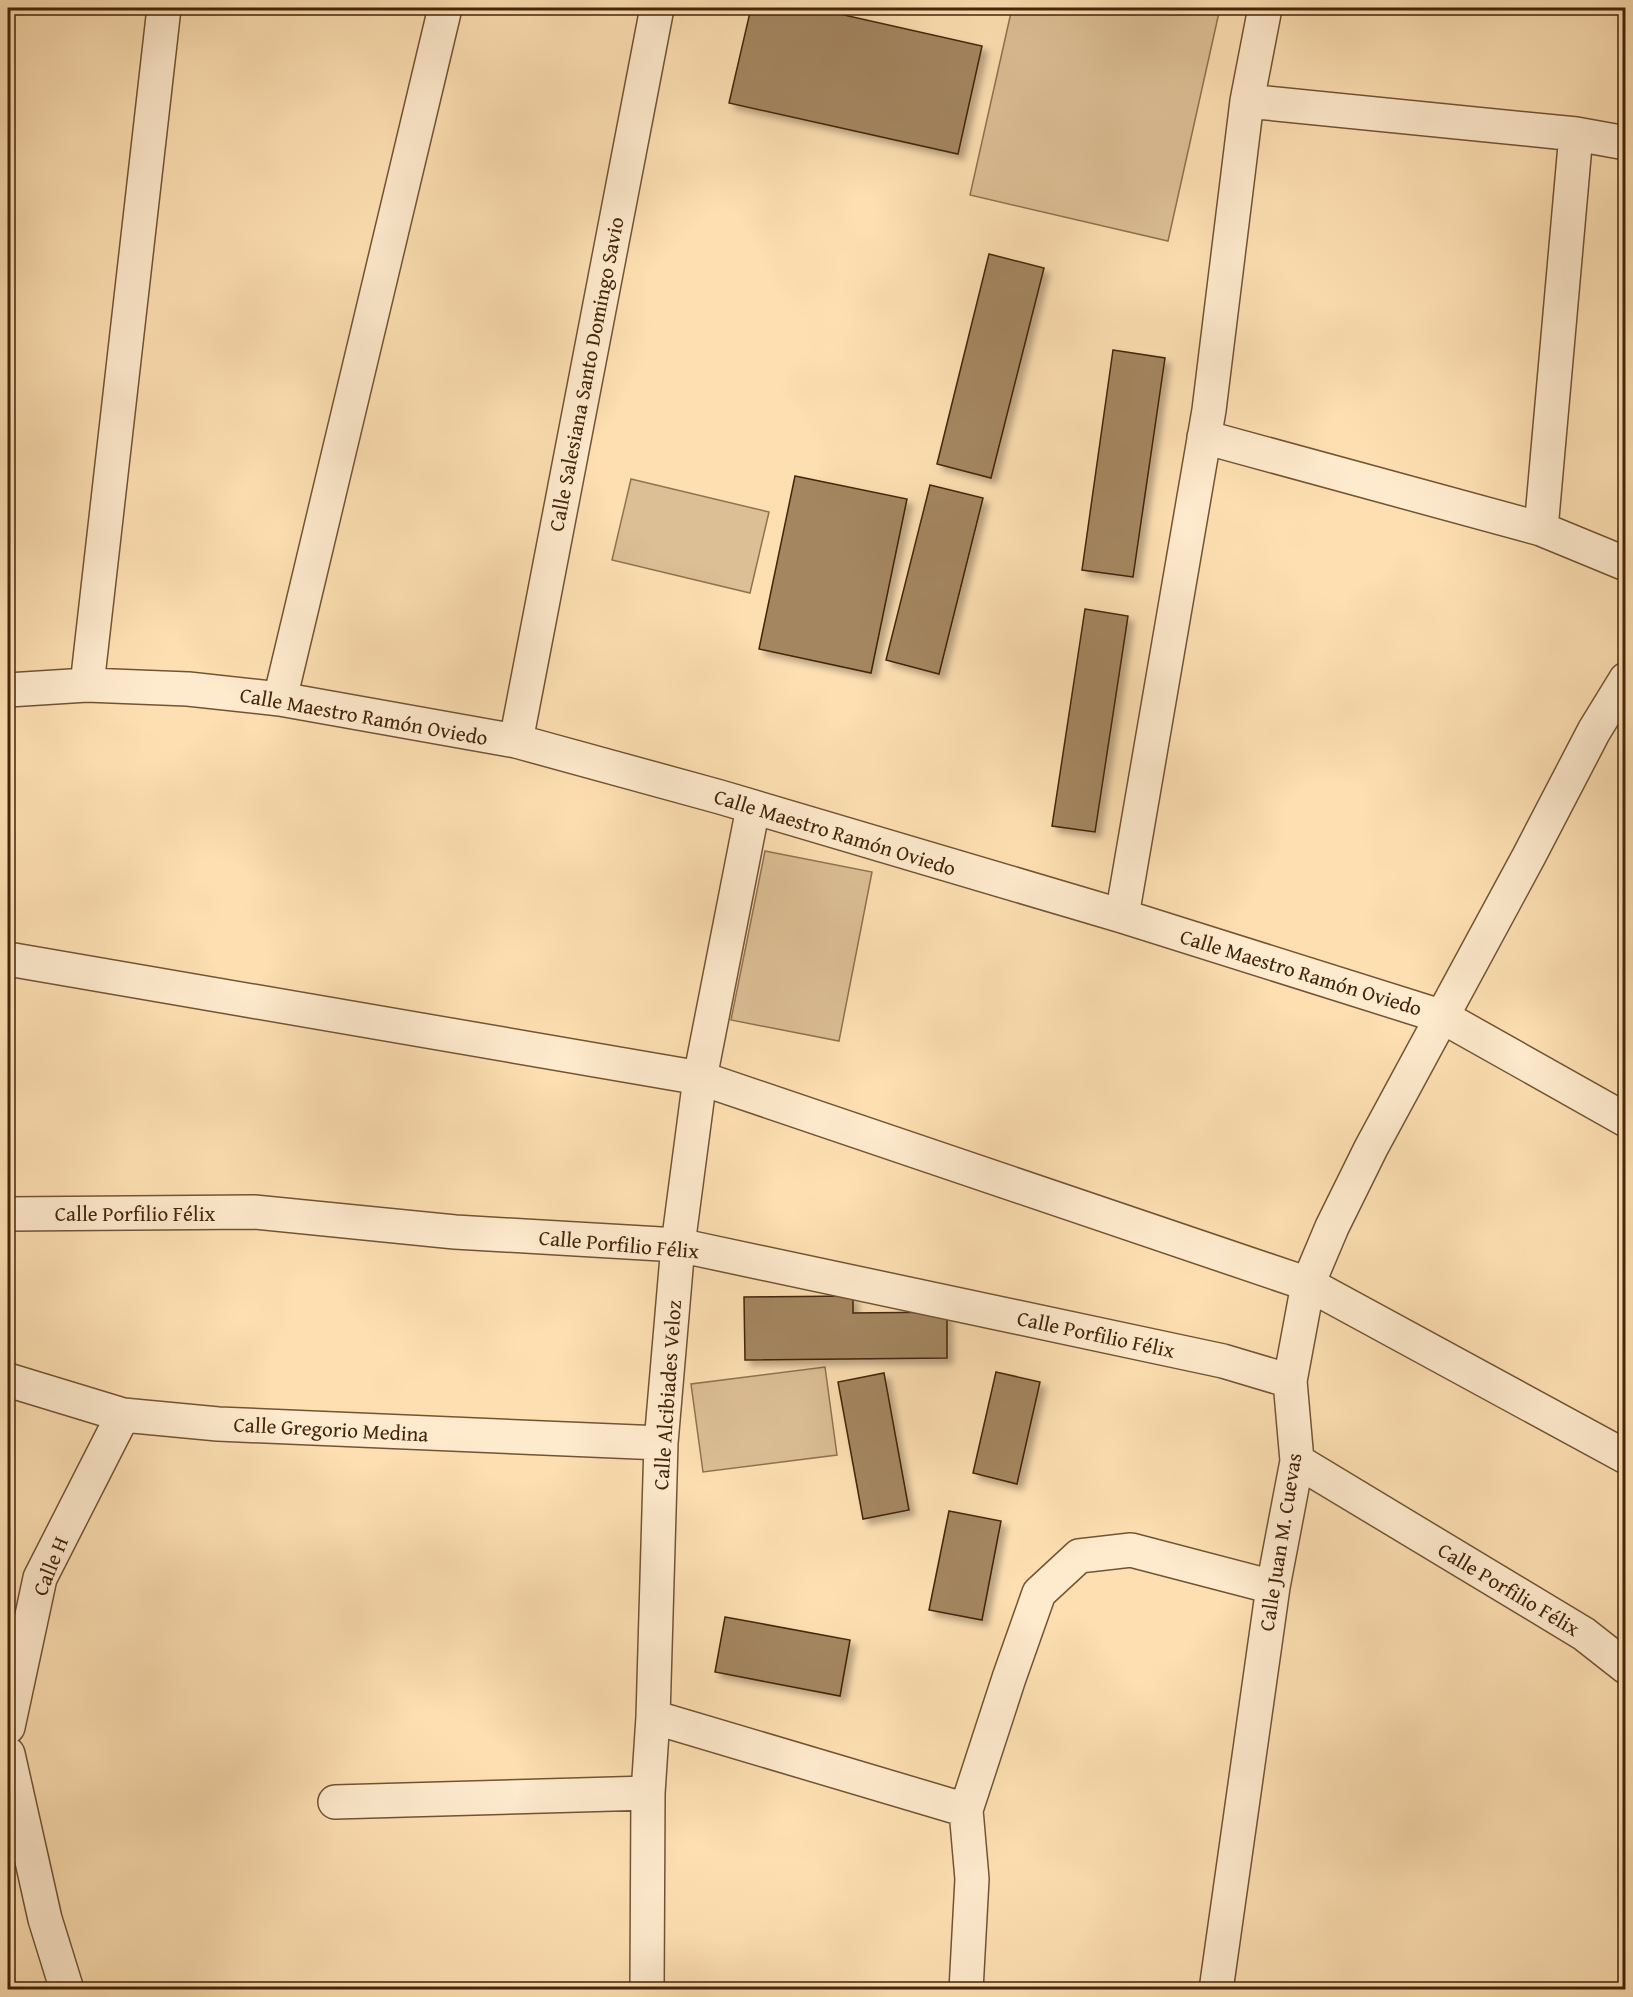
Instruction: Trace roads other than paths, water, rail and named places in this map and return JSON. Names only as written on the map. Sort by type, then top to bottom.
[{"type":"street","points":[[87,685],[164,8]]},
{"type":"street","points":[[280,699],[445,8]]},
{"type":"street","name":"Calle Salesiana Santo Domingo Savio","points":[[516,741],[657,8]]},
{"type":"street","points":[[1122,916],[1204,436],[1247,101],[1265,8]]},
{"type":"street","points":[[1247,101],[1575,134],[1626,143]]},
{"type":"street","points":[[1541,529],[1575,134]]},
{"type":"street","points":[[1204,436],[1541,529],[1626,564]]},
{"type":"street","name":"Calle Juan M. Cuevas","points":[[1216,1989],[1273,1587],[1297,1461],[1290,1381],[1308,1284],[1332,1227],[1371,1148],[1594,731],[1626,679]]},
{"type":"street","name":"Calle Maestro Ramón Oviedo","points":[[8,690],[87,685],[188,688],[280,699],[516,741],[720,797],[1122,916],[1443,1017],[1626,1120]]},
{"type":"street","name":"Calle Alcibiades Veloz","points":[[647,1989],[648,1793],[653,1716],[661,1443],[678,1245],[699,1078],[753,808]]},
{"type":"street","points":[[8,959],[699,1078],[1308,1284],[1626,1457]]},
{"type":"street","name":"Calle Porfilio Félix","points":[[8,1214],[254,1212],[455,1232],[678,1245],[1222,1361],[1290,1381]]},
{"type":"street","name":"Calle Gregorio Medina","points":[[8,1380],[123,1415],[218,1424],[661,1443]]},
{"type":"street","name":"Calle H","points":[[8,1727],[40,1578],[123,1415]]},
{"type":"street","name":"Calle Porfilio Félix","points":[[1297,1461],[1584,1634],[1626,1667]]},
{"type":"street","points":[[966,1989],[972,1879],[966,1810],[1039,1593],[1079,1556],[1131,1550],[1273,1587]]},
{"type":"street","points":[[653,1716],[966,1810]]},
{"type":"street","points":[[8,1754],[45,1919],[67,1989]]},
{"type":"street","points":[[335,1802],[648,1793]]}]
